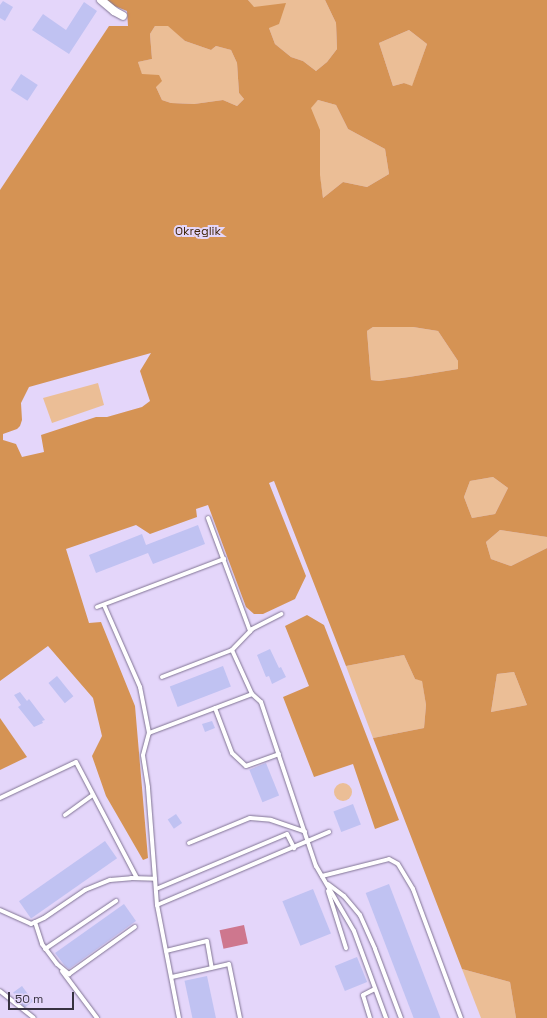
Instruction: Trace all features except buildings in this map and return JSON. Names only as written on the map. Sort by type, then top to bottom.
[{"type":"street","points":[[101,0],[114,11],[123,16]]},
{"type":"lane","points":[[208,518],[250,631]]},
{"type":"lane","points":[[97,607],[224,559]]},
{"type":"lane","points":[[104,605],[140,687],[149,733],[143,754],[148,787],[157,905],[179,1018]]},
{"type":"lane","points":[[162,677],[232,650],[250,631],[281,614]]},
{"type":"lane","points":[[232,650],[252,694],[261,702],[316,866],[354,931],[386,1018]]},
{"type":"lane","points":[[149,733],[252,694]]},
{"type":"lane","points":[[215,708],[232,753],[246,766],[279,754]]},
{"type":"lane","points":[[0,798],[76,762],[137,878]]},
{"type":"lane","points":[[65,814],[93,795]]},
{"type":"lane","points":[[189,843],[250,818],[272,820],[305,832]]},
{"type":"lane","points":[[157,905],[329,832]]},
{"type":"lane","points":[[156,889],[287,834],[294,848]]},
{"type":"lane","points":[[322,876],[389,859],[398,864],[413,889],[461,1018]]},
{"type":"lane","points":[[0,910],[31,924],[85,890],[110,880],[137,878],[155,879]]},
{"type":"lane","points":[[326,883],[346,948]]},
{"type":"lane","points":[[326,883],[344,896],[360,915],[375,949],[401,1018]]},
{"type":"lane","points":[[45,949],[116,901]]},
{"type":"lane","points":[[35,922],[45,949],[97,1018]]},
{"type":"lane","points":[[58,966],[69,974],[135,927]]},
{"type":"lane","points":[[166,951],[207,942],[212,968]]},
{"type":"lane","points":[[172,977],[229,964],[240,1018]]},
{"type":"lane","points":[[370,1018],[363,995],[376,989]]},
{"type":"lane","points":[[0,991],[34,1018]]},
{"type":"shaded area","points":[[248,0],[325,0],[336,23],[337,49],[327,62],[316,71],[303,61],[291,57],[275,44],[269,28]]},
{"type":"shaded area","points":[[168,25],[185,41],[211,50],[216,46],[231,50],[237,63],[239,93],[244,99],[237,106],[223,100],[194,104],[171,103],[162,100],[156,87],[142,75],[138,62],[152,59],[150,34],[155,26]]},
{"type":"shaded area","points":[[409,30],[427,44],[412,87],[404,83],[393,86],[379,43]]},
{"type":"shaded area","points":[[318,100],[336,105],[348,129],[385,149],[389,174],[367,187],[343,182],[323,198],[310,108]]},
{"type":"shaded area","points":[[373,327],[413,327],[438,331],[458,361],[458,369],[379,381],[371,380],[367,331]]},
{"type":"shaded area","points":[[98,383],[104,405],[52,423],[43,398]]},
{"type":"shaded area","points":[[493,477],[508,488],[495,514],[472,518],[464,497],[470,481]]},
{"type":"shaded area","points":[[500,530],[547,537],[547,548],[511,566],[491,559],[486,542]]},
{"type":"shaded area","points":[[404,655],[415,679],[422,680],[426,705],[424,728],[373,738],[346,666]]},
{"type":"shaded area","points":[[514,672],[527,705],[491,712],[497,674]]},
{"type":"shaded area","points":[[339,783],[347,783],[352,788],[350,799],[347,801],[339,801],[334,796],[334,788]]},
{"type":"shaded area","points":[[244,925],[248,944],[223,949],[220,930]]},
{"type":"shaded area","points":[[462,969],[510,982],[516,1018],[481,1018]]},
{"type":"green space","name":"Okręglik","points":[[106,0],[248,0],[254,7],[286,3],[279,24],[269,28],[275,44],[291,57],[303,61],[316,71],[327,62],[337,49],[336,23],[325,0],[547,0],[547,537],[500,530],[486,542],[491,559],[511,566],[547,548],[547,1018],[516,1018],[510,982],[462,969],[373,738],[424,728],[426,705],[422,681],[415,679],[404,655],[346,666],[274,481],[269,483],[306,576],[295,599],[263,614],[254,614],[246,607],[208,505],[196,509],[197,517],[150,534],[136,525],[66,549],[89,623],[101,622],[135,706],[148,858],[143,860],[106,796],[92,756],[102,736],[93,698],[48,646],[0,681],[0,190],[109,26],[128,26],[127,11],[112,5]],"holes":[[[155,26],[168,26],[185,41],[211,50],[216,46],[231,50],[237,63],[239,93],[244,99],[237,106],[223,100],[194,104],[171,103],[162,100],[156,87],[162,81],[159,75],[142,74],[138,62],[152,59],[150,34]],[[409,30],[427,44],[412,86],[404,83],[393,86],[379,43]],[[318,100],[336,105],[348,129],[385,149],[389,174],[367,187],[343,182],[323,198],[320,175],[320,130],[311,108]],[[373,327],[413,327],[438,331],[458,361],[458,369],[379,381],[371,380],[367,331]],[[151,353],[140,371],[150,401],[142,407],[107,417],[96,417],[41,435],[44,452],[22,457],[16,444],[3,440],[3,434],[17,429],[20,426],[22,420],[21,403],[29,387]],[[493,477],[508,488],[495,514],[472,518],[464,497],[470,481]],[[514,672],[527,705],[491,712],[497,674]]]},
{"type":"green space","points":[[307,615],[324,625],[399,820],[375,829],[353,764],[314,777],[283,697],[309,686],[285,626]]},
{"type":"green space","points":[[0,718],[27,757],[0,770]]}]
